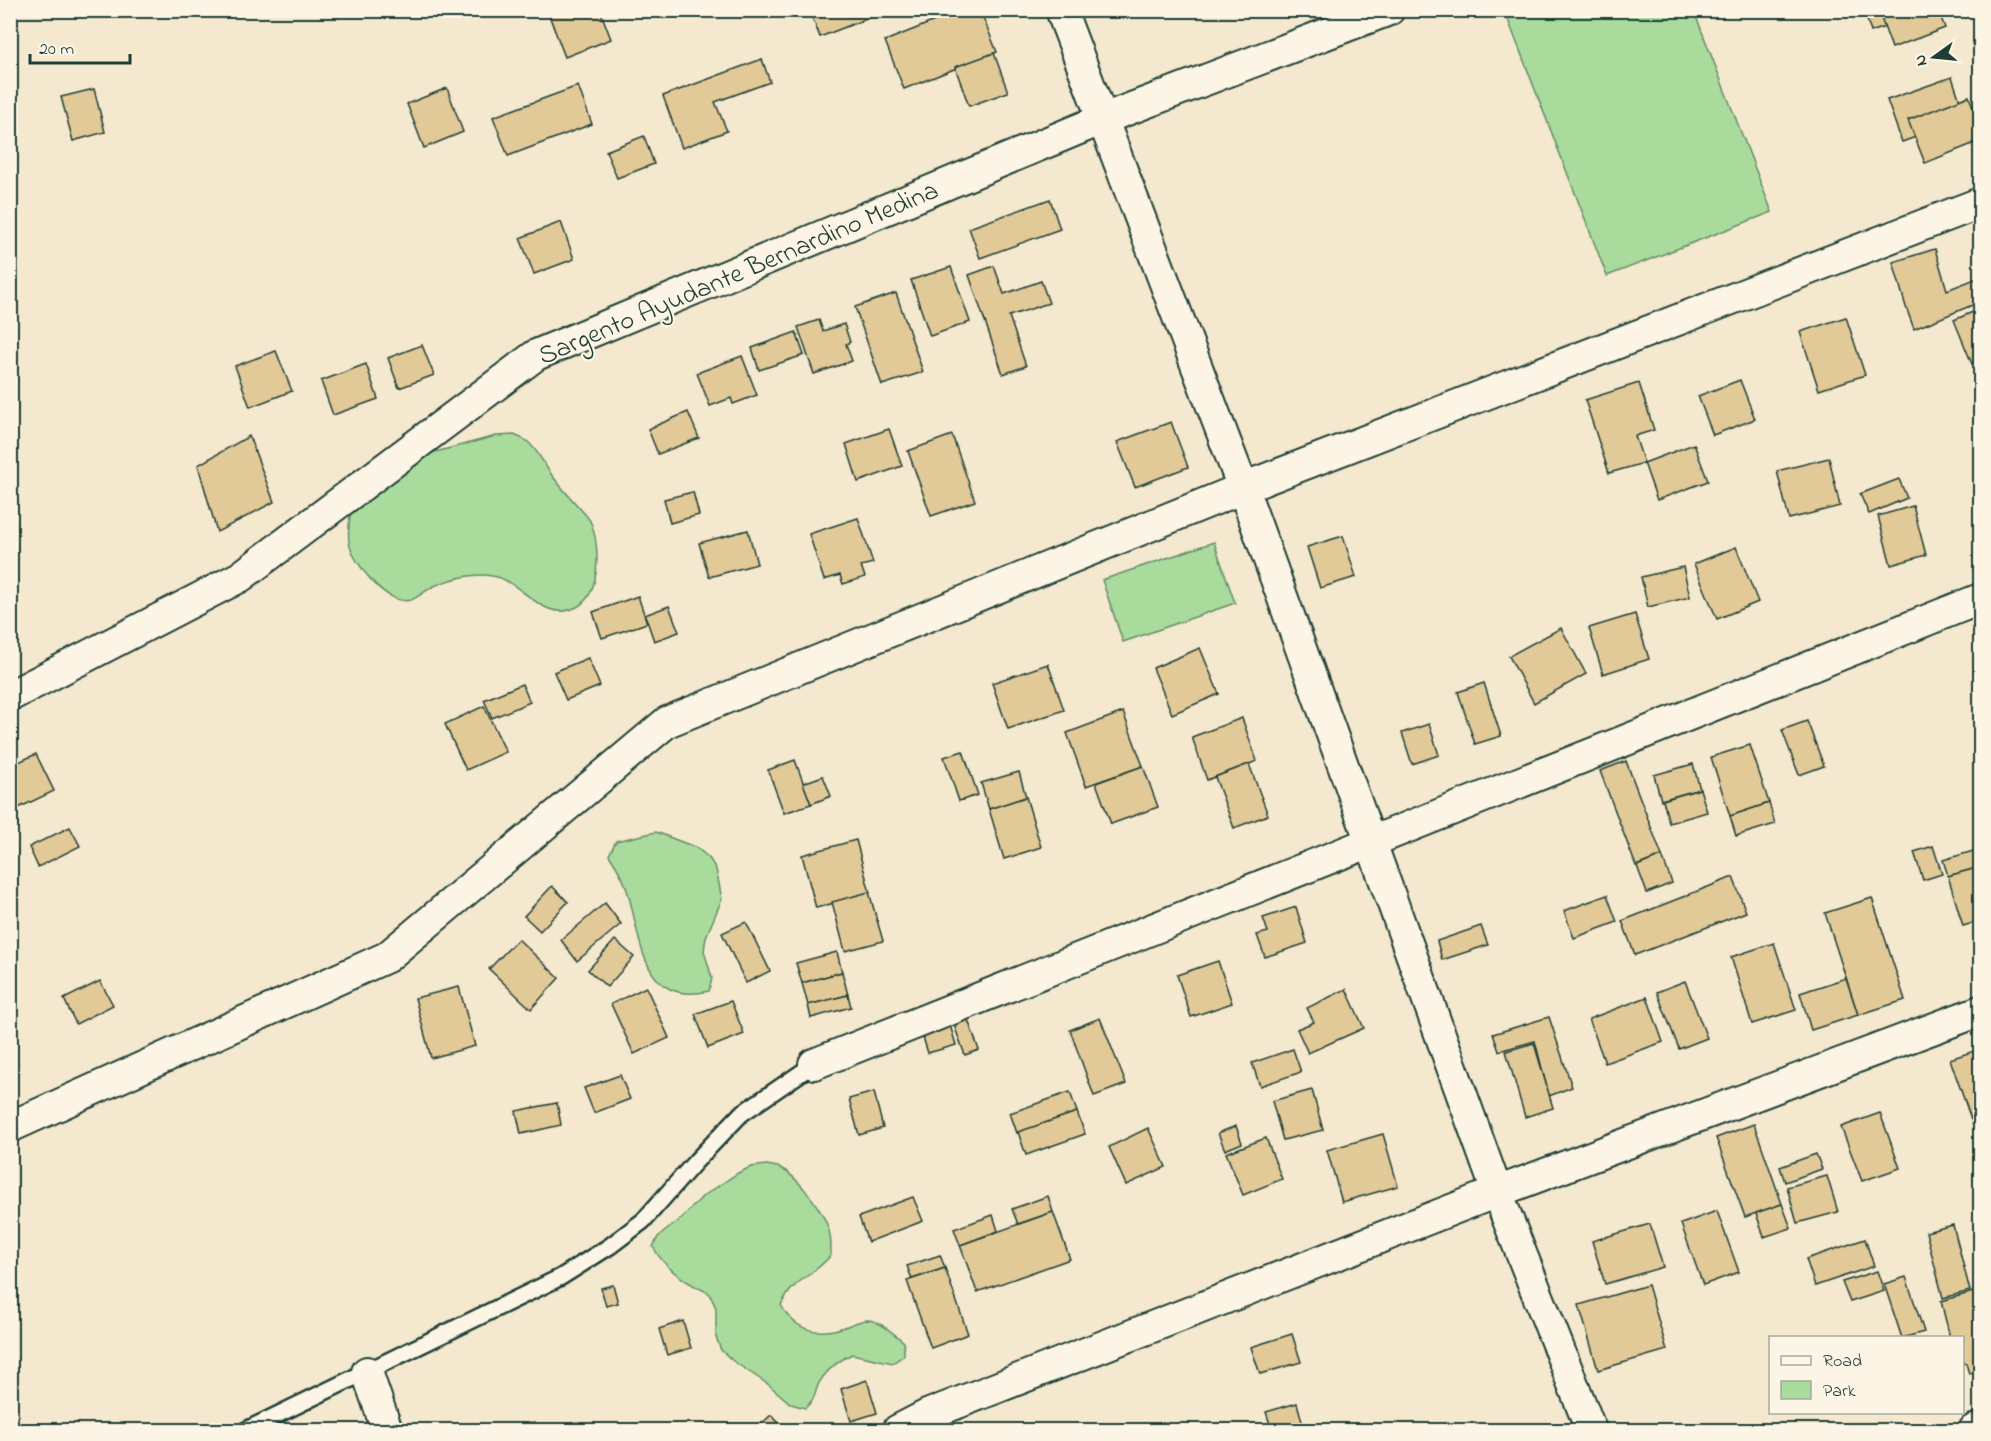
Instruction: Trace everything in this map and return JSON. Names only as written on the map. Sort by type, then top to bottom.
[{"type":"street","points":[[1061,10],[1242,488],[1497,1192],[1591,1431]]},
{"type":"street","name":"Sargento Ayudante Bernardino Medina","points":[[10,696],[240,577],[536,355],[1103,119],[1389,10]]},
{"type":"street","points":[[10,1127],[387,957],[667,722],[1242,488],[1980,202]]},
{"type":"street","points":[[814,1064],[1980,599]]},
{"type":"street","points":[[898,1431],[927,1415],[1497,1192],[1980,1011]]},
{"type":"street","points":[[367,1372],[387,1431]]},
{"type":"street","points":[[1974,1431],[1980,1428]]},
{"type":"lane","points":[[246,1431],[561,1277],[610,1246],[643,1221],[741,1114],[814,1064]]},
{"type":"green space","points":[[1522,11],[1694,11],[1772,212],[1607,276],[1507,17]]},
{"type":"green space","points":[[514,435],[525,440],[534,448],[554,478],[591,523],[597,557],[591,592],[585,601],[565,611],[553,610],[533,600],[503,579],[485,575],[448,581],[434,586],[411,600],[392,597],[372,581],[357,560],[349,542],[349,519],[353,496],[424,455],[496,436]]},
{"type":"green space","points":[[1214,542],[1235,603],[1123,642],[1102,580]]},
{"type":"green space","points":[[656,832],[697,848],[709,858],[716,869],[722,899],[706,937],[704,951],[712,978],[709,991],[685,993],[667,988],[655,976],[646,961],[625,884],[609,855],[616,841]]},
{"type":"green space","points":[[766,1165],[780,1168],[800,1184],[823,1215],[830,1238],[831,1255],[786,1296],[781,1305],[786,1313],[799,1325],[814,1331],[831,1330],[861,1321],[873,1321],[904,1342],[904,1355],[893,1363],[852,1354],[842,1360],[822,1378],[813,1399],[805,1408],[791,1404],[721,1350],[716,1337],[716,1308],[709,1293],[692,1285],[677,1274],[653,1247],[658,1237],[681,1219],[702,1197],[738,1173],[751,1167]]},
{"type":"building","points":[[547,10],[600,10],[611,39],[565,57]]},
{"type":"building","points":[[809,10],[874,10],[876,15],[820,37]]},
{"type":"building","points":[[939,10],[961,10],[942,18]]},
{"type":"building","points":[[962,10],[980,10],[997,52],[904,89],[885,41]]},
{"type":"building","points":[[1864,10],[1926,10],[1927,12],[1871,32]]},
{"type":"building","points":[[1878,10],[1938,10],[1945,28],[1892,48]]},
{"type":"building","points":[[994,53],[1008,92],[969,106],[955,67]]},
{"type":"building","points":[[762,59],[770,82],[715,102],[727,131],[682,148],[663,96]]},
{"type":"building","points":[[1952,77],[1966,119],[1902,142],[1887,100]]},
{"type":"building","points":[[578,86],[592,124],[508,156],[493,117]]},
{"type":"building","points":[[447,88],[463,132],[424,148],[407,104]]},
{"type":"building","points":[[94,89],[105,132],[73,141],[61,97]]},
{"type":"building","points":[[1969,96],[1980,126],[1980,141],[1925,163],[1908,120]]},
{"type":"building","points":[[644,136],[654,164],[617,178],[606,151]]},
{"type":"building","points":[[1050,199],[1060,229],[980,258],[969,228]]},
{"type":"building","points":[[561,222],[574,259],[534,274],[520,238]]},
{"type":"building","points":[[1935,249],[1947,290],[1980,277],[1980,302],[1914,329],[1893,262]]},
{"type":"building","points":[[994,266],[1004,294],[1041,281],[1049,303],[1009,316],[1026,366],[1003,374],[969,275]]},
{"type":"building","points":[[951,267],[970,322],[930,336],[911,280]]},
{"type":"building","points":[[896,293],[923,372],[882,385],[855,307]]},
{"type":"building","points":[[1980,309],[1980,360],[1972,364],[1954,320]]},
{"type":"building","points":[[1846,317],[1865,375],[1819,390],[1800,332]]},
{"type":"building","points":[[819,320],[823,331],[844,324],[850,342],[846,344],[852,361],[814,374],[798,327]]},
{"type":"building","points":[[796,332],[804,355],[759,370],[752,348]]},
{"type":"building","points":[[422,345],[434,375],[399,388],[388,358]]},
{"type":"building","points":[[276,351],[292,391],[250,407],[235,366]]},
{"type":"building","points":[[742,356],[757,395],[733,404],[731,398],[710,406],[697,373]]},
{"type":"building","points":[[366,364],[378,399],[333,415],[321,381]]},
{"type":"building","points":[[1740,380],[1755,419],[1713,435],[1698,396]]},
{"type":"building","points":[[1639,383],[1654,430],[1635,436],[1644,463],[1609,473],[1585,400]]},
{"type":"building","points":[[688,412],[699,438],[658,454],[648,429]]},
{"type":"building","points":[[1171,422],[1188,467],[1135,487],[1117,442]]},
{"type":"building","points":[[889,429],[902,466],[858,482],[846,444]]},
{"type":"building","points":[[952,435],[975,501],[931,516],[908,451]]},
{"type":"building","points":[[249,436],[274,502],[217,532],[198,465]]},
{"type":"building","points":[[1694,444],[1708,481],[1657,500],[1644,463]]},
{"type":"building","points":[[1829,458],[1840,506],[1789,519],[1777,471]]},
{"type":"building","points":[[1899,479],[1907,498],[1869,514],[1860,494]]},
{"type":"building","points":[[693,492],[699,515],[670,523],[664,499]]},
{"type":"building","points":[[1913,506],[1926,555],[1891,565],[1878,516]]},
{"type":"building","points":[[858,518],[873,563],[861,566],[865,577],[843,584],[840,575],[824,580],[809,534]]},
{"type":"building","points":[[748,530],[757,564],[709,577],[699,543]]},
{"type":"building","points":[[1343,536],[1356,577],[1320,588],[1307,547]]},
{"type":"building","points":[[1736,547],[1758,602],[1717,619],[1694,564]]},
{"type":"building","points":[[1683,567],[1690,597],[1648,607],[1641,577]]},
{"type":"building","points":[[638,596],[647,623],[602,638],[593,612]]},
{"type":"building","points":[[669,606],[679,632],[654,641],[645,615]]},
{"type":"building","points":[[1635,614],[1649,659],[1603,674],[1589,628]]},
{"type":"building","points":[[1561,628],[1586,674],[1534,703],[1509,656]]},
{"type":"building","points":[[1200,648],[1219,694],[1172,714],[1153,668]]},
{"type":"building","points":[[588,658],[600,686],[566,700],[554,672]]},
{"type":"building","points":[[1048,664],[1064,710],[1008,729],[992,683]]},
{"type":"building","points":[[1484,683],[1501,736],[1475,744],[1458,692]]},
{"type":"building","points":[[522,684],[530,702],[492,718],[484,700]]},
{"type":"building","points":[[484,706],[506,752],[466,770],[445,724]]},
{"type":"building","points":[[1123,712],[1143,766],[1086,786],[1067,733]]},
{"type":"building","points":[[1242,718],[1257,761],[1207,780],[1192,737]]},
{"type":"building","points":[[1807,721],[1824,766],[1799,775],[1782,730]]},
{"type":"building","points":[[1429,724],[1439,755],[1412,764],[1402,733]]},
{"type":"building","points":[[1750,745],[1769,803],[1730,816],[1711,757]]},
{"type":"building","points":[[963,751],[978,795],[959,801],[944,757]]},
{"type":"building","points":[[36,754],[54,791],[10,812],[10,766]]},
{"type":"building","points":[[795,760],[811,804],[784,813],[768,770]]},
{"type":"building","points":[[1626,761],[1662,856],[1636,866],[1600,771]]},
{"type":"building","points":[[1249,764],[1268,815],[1234,828],[1215,777]]},
{"type":"building","points":[[1693,764],[1700,789],[1661,800],[1654,775]]},
{"type":"building","points":[[1143,766],[1158,807],[1111,824],[1096,783]]},
{"type":"building","points":[[1019,772],[1026,797],[989,809],[981,783]]},
{"type":"building","points":[[823,776],[831,796],[811,804],[803,783]]},
{"type":"building","points":[[1700,789],[1707,812],[1669,823],[1663,800]]},
{"type":"building","points":[[1026,797],[1041,847],[1004,859],[989,809]]},
{"type":"building","points":[[1769,803],[1775,824],[1736,836],[1730,816]]},
{"type":"building","points":[[70,827],[80,846],[38,867],[29,847]]},
{"type":"building","points":[[856,840],[870,893],[816,908],[802,855]]},
{"type":"building","points":[[1933,846],[1942,874],[1923,880],[1914,852]]},
{"type":"building","points":[[1980,849],[1980,867],[1948,876],[1943,860]]},
{"type":"building","points":[[1662,856],[1672,883],[1647,893],[1637,866]]},
{"type":"building","points":[[1980,867],[1980,921],[1963,926],[1948,876]]},
{"type":"building","points":[[1733,877],[1746,912],[1635,955],[1622,921]]},
{"type":"building","points":[[552,886],[568,902],[540,931],[524,916]]},
{"type":"building","points":[[869,892],[883,941],[845,951],[832,902]]},
{"type":"building","points":[[1607,895],[1617,922],[1574,938],[1564,911]]},
{"type":"building","points":[[1872,898],[1905,1000],[1858,1015],[1825,913]]},
{"type":"building","points":[[605,903],[621,924],[577,961],[561,940]]},
{"type":"building","points":[[1296,907],[1307,943],[1265,957],[1257,935],[1268,932],[1263,918]]},
{"type":"building","points":[[746,922],[770,971],[746,983],[722,933]]},
{"type":"building","points":[[1481,926],[1488,945],[1442,960],[1437,941]]},
{"type":"building","points":[[518,939],[559,978],[531,1009],[489,969]]},
{"type":"building","points":[[615,940],[634,957],[607,987],[588,970]]},
{"type":"building","points":[[1774,943],[1796,1010],[1752,1024],[1731,957]]},
{"type":"building","points":[[837,952],[842,972],[802,983],[796,963]]},
{"type":"building","points":[[1218,961],[1232,1003],[1191,1017],[1177,975]]},
{"type":"building","points":[[842,972],[848,995],[808,1005],[802,983]]},
{"type":"building","points":[[1846,978],[1858,1015],[1811,1030],[1800,993]]},
{"type":"building","points":[[100,981],[113,1005],[76,1024],[64,999]]},
{"type":"building","points":[[1685,981],[1707,1038],[1679,1049],[1657,992]]},
{"type":"building","points":[[459,987],[475,1046],[431,1058],[415,998]]},
{"type":"building","points":[[646,987],[669,1038],[634,1054],[611,1004]]},
{"type":"building","points":[[1346,989],[1364,1028],[1308,1053],[1297,1029],[1314,1022],[1307,1008]]},
{"type":"building","points":[[848,995],[851,1007],[811,1018],[808,1005]]},
{"type":"building","points":[[1647,997],[1663,1042],[1605,1063],[1589,1019]]},
{"type":"building","points":[[731,1001],[744,1034],[708,1048],[695,1014]]},
{"type":"building","points":[[1549,1017],[1572,1087],[1549,1096],[1535,1041],[1499,1051],[1493,1034]]},
{"type":"building","points":[[1100,1018],[1126,1084],[1094,1096],[1070,1030]]},
{"type":"building","points":[[968,1020],[979,1050],[965,1055],[954,1025]]},
{"type":"building","points":[[950,1025],[956,1045],[928,1053],[922,1034]]},
{"type":"building","points":[[1534,1043],[1553,1108],[1525,1117],[1506,1051]]},
{"type":"building","points":[[1293,1049],[1301,1072],[1260,1086],[1252,1063]]},
{"type":"building","points":[[1980,1049],[1980,1116],[1971,1119],[1950,1059]]},
{"type":"building","points":[[620,1075],[630,1099],[594,1113],[584,1088]]},
{"type":"building","points":[[1312,1090],[1323,1130],[1283,1140],[1272,1101]]},
{"type":"building","points":[[874,1092],[883,1128],[859,1135],[849,1099]]},
{"type":"building","points":[[1070,1092],[1077,1112],[1017,1133],[1010,1113]]},
{"type":"building","points":[[557,1103],[561,1125],[521,1134],[516,1111]]},
{"type":"building","points":[[1077,1112],[1085,1134],[1026,1155],[1018,1132]]},
{"type":"building","points":[[1880,1113],[1900,1168],[1862,1181],[1841,1127]]},
{"type":"building","points":[[1980,1116],[1980,1132],[1976,1133],[1971,1119]]},
{"type":"building","points":[[1754,1124],[1782,1204],[1745,1217],[1716,1138]]},
{"type":"building","points":[[1236,1126],[1242,1143],[1225,1150],[1218,1133]]},
{"type":"building","points":[[1148,1128],[1166,1167],[1126,1185],[1109,1147]]},
{"type":"building","points":[[1383,1134],[1398,1186],[1342,1202],[1327,1150]]},
{"type":"building","points":[[1266,1138],[1282,1179],[1243,1195],[1226,1153]]},
{"type":"building","points":[[1816,1154],[1822,1169],[1785,1182],[1780,1167]]},
{"type":"building","points":[[1827,1176],[1838,1212],[1797,1223],[1787,1187]]},
{"type":"building","points":[[1048,1196],[1053,1212],[1018,1224],[1012,1209]]},
{"type":"building","points":[[913,1197],[923,1221],[868,1242],[859,1217]]},
{"type":"building","points":[[1782,1204],[1791,1228],[1764,1237],[1756,1213]]},
{"type":"building","points":[[1717,1211],[1739,1272],[1703,1285],[1681,1224]]},
{"type":"building","points":[[1053,1212],[1070,1259],[977,1292],[960,1245]]},
{"type":"building","points":[[993,1215],[998,1231],[960,1245],[954,1229]]},
{"type":"building","points":[[1650,1224],[1663,1267],[1605,1284],[1592,1241]]},
{"type":"building","points":[[1953,1225],[1970,1291],[1943,1298],[1926,1232]]},
{"type":"building","points":[[1865,1239],[1874,1266],[1815,1286],[1806,1259]]},
{"type":"building","points":[[940,1255],[945,1268],[912,1279],[907,1266]]},
{"type":"building","points":[[945,1268],[968,1334],[931,1348],[907,1281]]},
{"type":"building","points":[[1877,1271],[1884,1291],[1850,1302],[1842,1282]]},
{"type":"building","points":[[1906,1277],[1924,1332],[1901,1336],[1884,1284]]},
{"type":"building","points":[[613,1285],[618,1303],[606,1306],[601,1288]]},
{"type":"building","points":[[1648,1285],[1667,1350],[1598,1370],[1579,1305]]},
{"type":"building","points":[[1977,1291],[1980,1303],[1980,1371],[1969,1374],[1966,1363],[1964,1364],[1964,1336],[1950,1336],[1941,1301]]},
{"type":"building","points":[[683,1321],[691,1348],[667,1355],[659,1329]]},
{"type":"building","points":[[1292,1334],[1301,1362],[1260,1374],[1251,1347]]},
{"type":"building","points":[[867,1380],[877,1413],[851,1421],[841,1389]]},
{"type":"building","points":[[1297,1403],[1304,1429],[1272,1430],[1266,1412]]},
{"type":"building","points":[[771,1415],[786,1430],[755,1430]]}]
